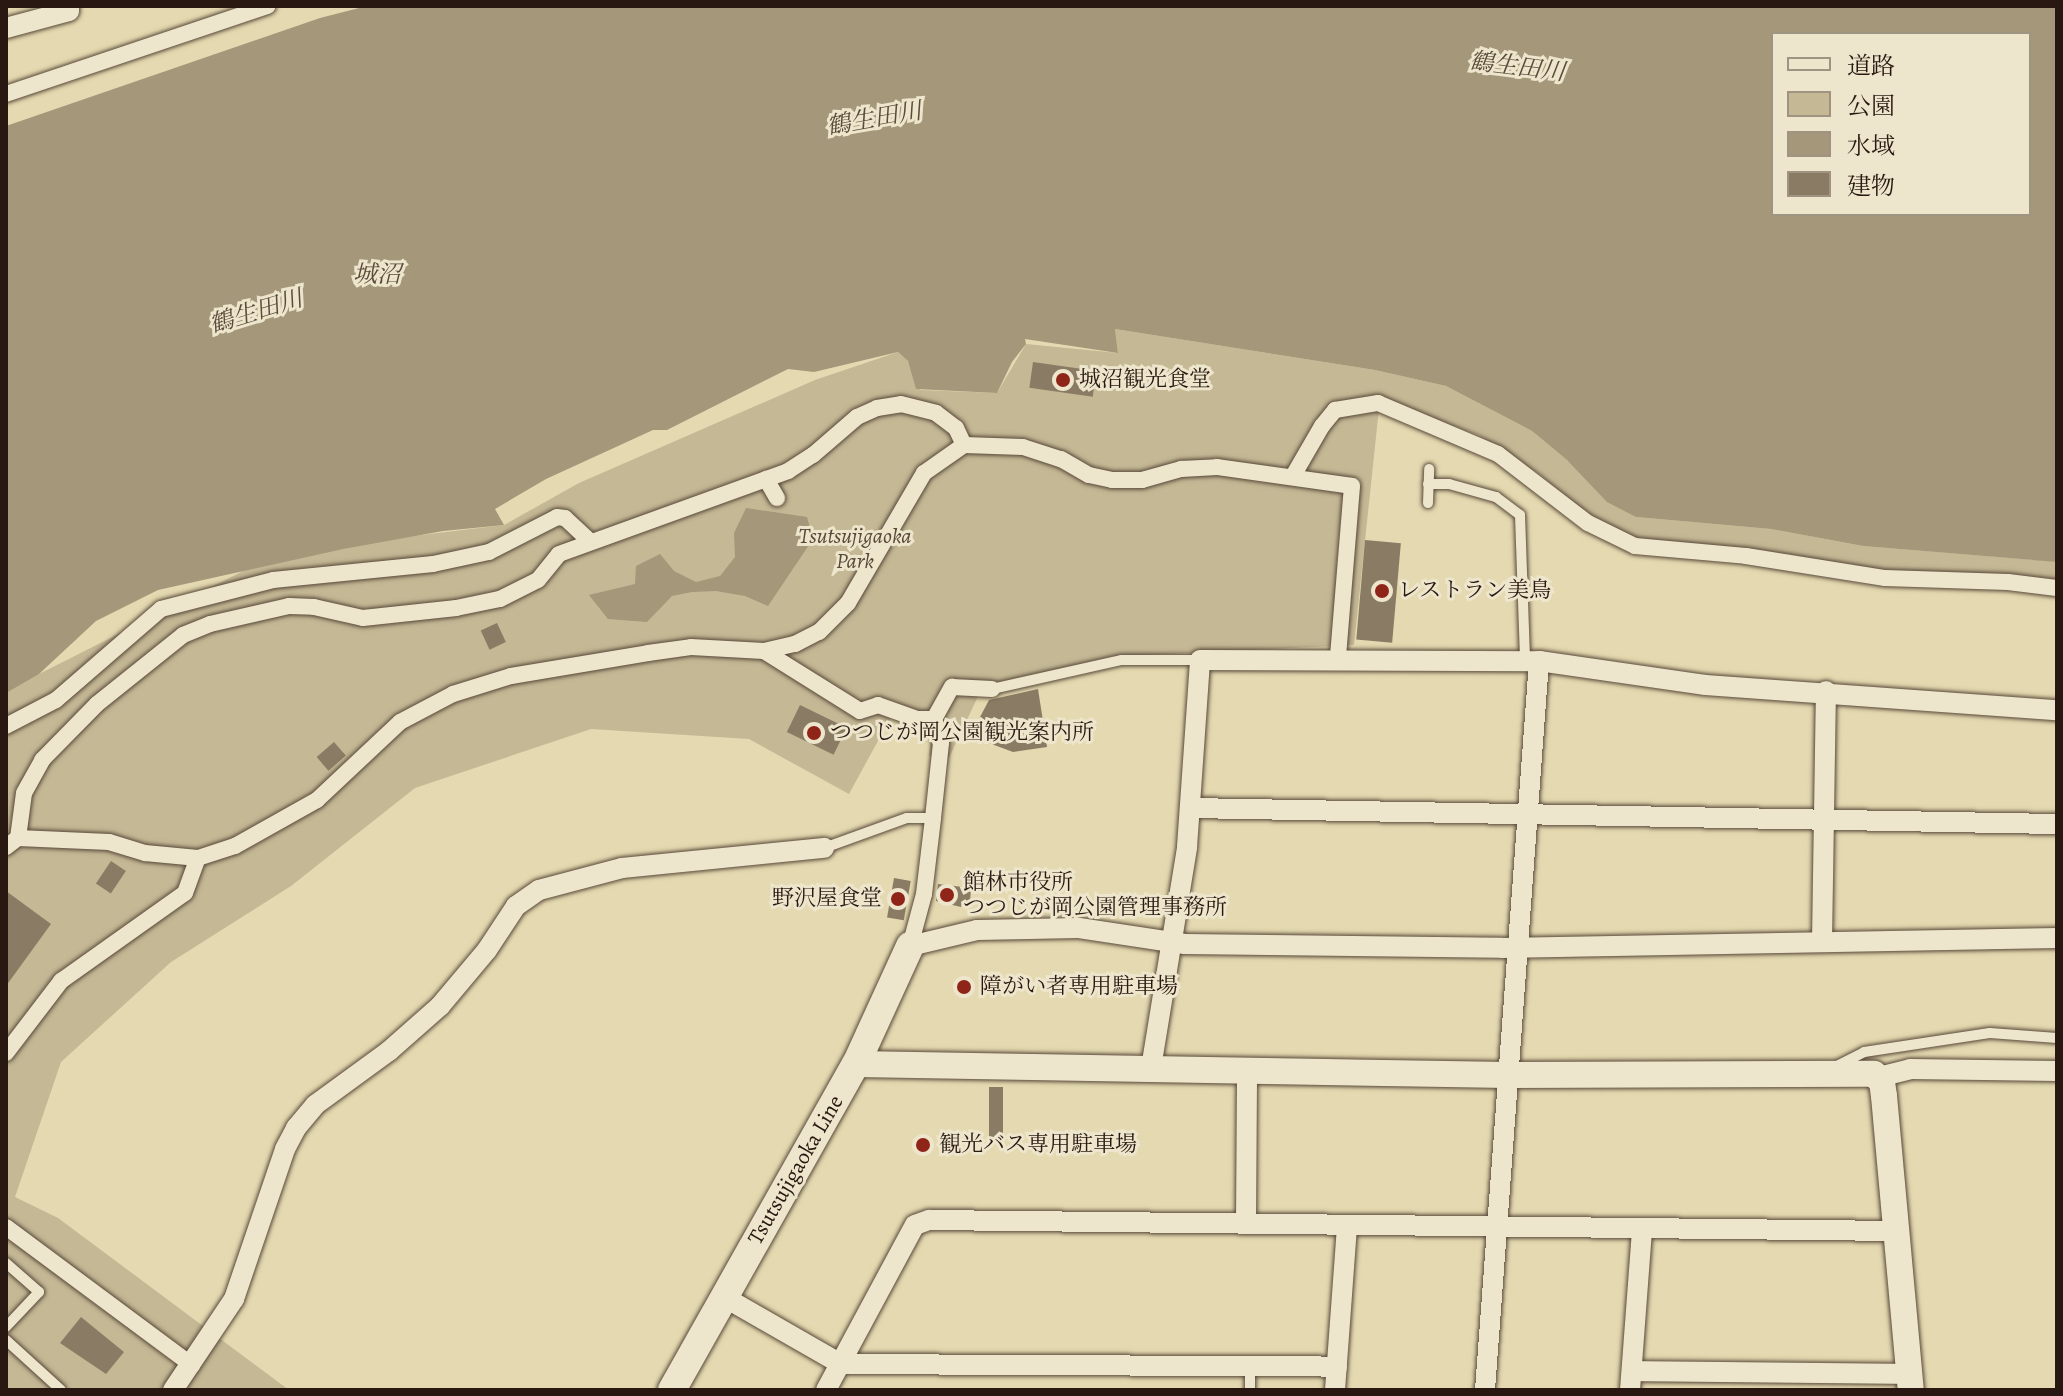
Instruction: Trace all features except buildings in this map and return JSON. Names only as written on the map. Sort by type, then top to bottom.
[{"type":"main road","name":"Tsutsujigaoka Line","points":[[672,1390],[856,1064],[910,946]]},
{"type":"street","points":[[6,28],[69,11],[69,6]]},
{"type":"street","points":[[6,94],[268,6]]},
{"type":"street","points":[[1293,476],[1335,410],[1378,403],[1498,454],[1588,523],[1635,546],[1746,556],[1885,578],[2008,582],[2057,588]]},
{"type":"street","points":[[964,445],[956,428],[936,413],[917,407],[890,406],[857,417],[813,455],[766,479],[559,554],[538,580],[500,599],[456,608],[363,618],[314,607],[289,606],[210,624],[183,635],[97,704],[42,760],[24,793],[10,837],[109,842],[145,853],[198,858],[235,846],[317,800],[400,722],[453,694],[511,676],[648,653],[691,647],[764,651],[795,644],[819,632],[833,620],[865,575],[924,473],[964,445],[1023,447],[1061,459],[1089,475],[1112,480],[1142,480],[1181,469],[1217,467],[1352,486],[1338,658]]},
{"type":"street","points":[[766,479],[777,498]]},
{"type":"street","points":[[6,726],[56,700],[161,609],[273,580],[433,564],[489,552],[557,517],[565,518],[591,542]]},
{"type":"street","points":[[764,651],[860,711],[878,705],[917,719],[934,719]]},
{"type":"street","points":[[1151,1068],[1191,808],[1200,660],[1338,658],[1532,661],[1705,685],[1826,691],[2057,710]]},
{"type":"street","points":[[1485,1390],[1527,814],[1532,661]]},
{"type":"street","points":[[992,689],[952,687],[934,719],[941,743],[924,894],[910,946],[992,929],[1079,928],[1168,943],[1516,948],[2057,938]]},
{"type":"street","points":[[1822,942],[1826,691]]},
{"type":"street","points":[[1191,808],[2057,824]]},
{"type":"street","points":[[173,1390],[234,1299],[285,1149],[296,1128],[315,1105],[389,1051],[440,1006],[487,950],[516,906],[539,890],[622,868],[824,848]]},
{"type":"street","points":[[6,1053],[61,981],[185,893],[198,858]]},
{"type":"street","points":[[856,1064],[1509,1075],[1879,1077],[1910,1069],[2057,1071]]},
{"type":"street","points":[[1246,1223],[1247,1071]]},
{"type":"street","points":[[1642,1229],[1631,1380],[1910,1382],[1884,1096],[1879,1077]]},
{"type":"street","points":[[826,1390],[915,1225],[929,1220],[1896,1231]]},
{"type":"street","points":[[1335,1390],[1347,1225]]},
{"type":"street","points":[[6,1227],[192,1365]]},
{"type":"street","points":[[724,1297],[841,1364],[1337,1367]]},
{"type":"lane","points":[[1428,503],[1429,469]]},
{"type":"lane","points":[[1428,484],[1449,484],[1496,497],[1520,515],[1532,661]]},
{"type":"lane","points":[[992,689],[1122,660],[1200,660]]},
{"type":"lane","points":[[824,848],[907,818],[933,818]]},
{"type":"lane","points":[[1823,1076],[1842,1061],[1864,1052],[1990,1033],[2057,1038]]},
{"type":"lane","points":[[6,1263],[39,1292],[6,1327]]},
{"type":"lane","points":[[6,1340],[61,1390]]},
{"type":"lane","points":[[1250,1367],[1250,1390]]},
{"type":"green space","name":"Tsutsujigaoka Park","points":[[1115,329],[1375,370],[1446,386],[1532,431],[1636,517],[1771,529],[1863,546],[2057,562],[2057,583],[2035,577],[1873,570],[1625,536],[1586,513],[1538,473],[1479,435],[1380,399],[1354,645],[1123,656],[981,690],[948,760],[929,756],[931,733],[891,717],[849,794],[749,739],[591,729],[415,788],[291,886],[171,962],[61,1062],[15,1197],[58,1218],[289,1390],[6,1390],[6,685],[39,674],[281,552],[504,525],[579,483],[815,380],[898,352],[908,361],[920,390],[997,393],[1026,344],[1118,353]]},
{"type":"water","name":"城沼","points":[[367,6],[2057,6],[2057,562],[1863,546],[1771,529],[1636,517],[1607,502],[1567,460],[1532,431],[1446,386],[1375,370],[1115,329],[1118,353],[1025,339],[1026,344],[1012,362],[997,393],[916,389],[908,361],[898,352],[814,372],[788,369],[667,430],[653,430],[546,479],[495,509],[504,525],[443,531],[343,549],[158,590],[96,621],[39,674],[6,693],[6,126],[320,18]]},
{"type":"water","points":[[746,508],[807,517],[813,539],[768,606],[745,596],[716,591],[692,592],[672,596],[647,622],[608,619],[589,595],[635,584],[636,566],[660,554],[674,571],[696,582],[720,576],[735,557],[734,533]]},
{"type":"place","name":"城沼観光食堂","points":[[1063,380]]},
{"type":"place","name":"レストラン美鳥","points":[[1382,591]]},
{"type":"place","name":"つつじが岡公園観光案内所","points":[[814,733]]},
{"type":"place","name":"館林市役所 つつじが岡公園管理事務所","points":[[947,895]]},
{"type":"place","name":"野沢屋食堂","points":[[898,899]]},
{"type":"place","name":"障がい者専用駐車場","points":[[964,987]]},
{"type":"place","name":"観光バス専用駐車場","points":[[923,1145]]},
{"type":"water label","name":"鶴生田川","points":[[1517,67]]},
{"type":"water label","name":"鶴生田川","points":[[874,119]]},
{"type":"water label","name":"鶴生田川","points":[[256,312]]}]
